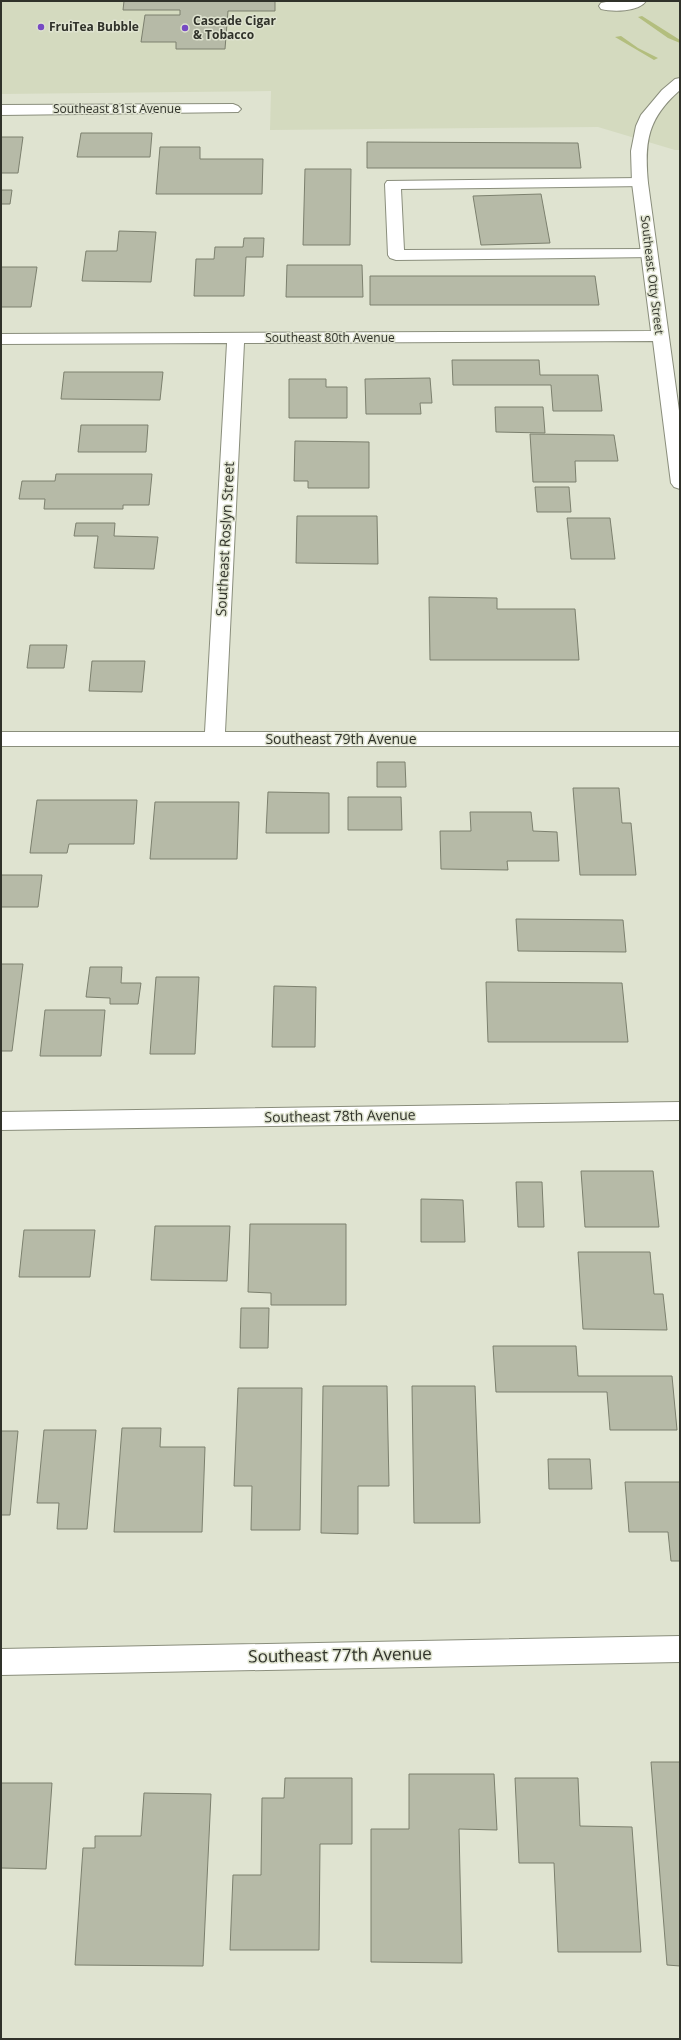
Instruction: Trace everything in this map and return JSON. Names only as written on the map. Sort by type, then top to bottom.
[{"type":"street","points":[[609,4],[628,5],[639,1]]},
{"type":"street","name":"Southeast Otty Street","points":[[680,82],[660,98],[645,122],[638,142],[640,183],[680,483]]},
{"type":"street","name":"Southeast 81st Avenue","points":[[1,110],[233,109]]},
{"type":"street","points":[[640,183],[393,184],[396,255],[649,254]]},
{"type":"street","name":"Southeast 80th Avenue","points":[[1,339],[660,336]]},
{"type":"street","name":"Southeast Roslyn Street","points":[[215,739],[236,339]]},
{"type":"street","name":"Southeast 79th Avenue","points":[[1,739],[680,739]]},
{"type":"street","name":"Southeast 78th Avenue","points":[[1,1121],[680,1111]]},
{"type":"street","name":"Southeast 77th Avenue","points":[[1,1662],[680,1649]]},
{"type":"shaded area","points":[[1,1],[680,1],[680,150],[675,150],[598,127],[270,130],[271,91],[1,94]]},
{"type":"green space","points":[[642,16],[680,40],[680,43],[668,38],[638,17]]},
{"type":"green space","points":[[621,36],[638,48],[658,58],[654,60],[615,37]]},
{"type":"building","name":"Cascade Cigar & Tobacco","points":[[124,1],[275,1],[275,11],[228,11],[225,49],[176,49],[176,42],[141,42],[145,15],[180,15],[180,10],[123,10]]},
{"type":"building","points":[[81,133],[152,133],[150,157],[77,157]]},
{"type":"building","points":[[1,137],[23,137],[18,173],[1,173]]},
{"type":"building","points":[[367,142],[578,143],[581,168],[367,168]]},
{"type":"building","points":[[160,147],[200,147],[200,159],[263,159],[262,194],[156,194]]},
{"type":"building","points":[[305,169],[351,169],[350,245],[303,245]]},
{"type":"building","points":[[1,190],[12,190],[10,204],[1,204]]},
{"type":"building","points":[[541,194],[550,243],[481,245],[473,196]]},
{"type":"building","points":[[119,231],[156,232],[151,282],[82,281],[86,251],[117,251]]},
{"type":"building","points":[[244,238],[264,238],[263,257],[246,257],[244,296],[194,296],[196,259],[214,259],[215,247],[243,247]]},
{"type":"building","points":[[287,265],[362,265],[363,297],[286,297]]},
{"type":"building","points":[[1,267],[37,267],[31,307],[1,307]]},
{"type":"building","points":[[370,276],[595,276],[599,305],[370,305]]},
{"type":"building","points":[[452,360],[539,360],[540,375],[598,375],[602,411],[553,411],[551,385],[453,385]]},
{"type":"building","points":[[64,372],[163,372],[160,400],[61,399]]},
{"type":"building","points":[[430,378],[432,403],[420,403],[421,414],[366,414],[365,379]]},
{"type":"building","points":[[289,379],[326,379],[326,387],[347,387],[347,418],[289,418]]},
{"type":"building","points":[[495,407],[543,407],[545,433],[496,432]]},
{"type":"building","points":[[81,425],[148,425],[146,452],[78,452]]},
{"type":"building","points":[[530,434],[614,435],[618,461],[575,461],[576,482],[533,482]]},
{"type":"building","points":[[295,441],[369,442],[369,488],[308,488],[308,481],[294,481]]},
{"type":"building","points":[[56,474],[152,474],[149,505],[123,505],[123,509],[44,509],[45,499],[19,499],[22,481],[55,481]]},
{"type":"building","points":[[535,487],[569,487],[571,512],[537,512]]},
{"type":"building","points":[[297,516],[377,516],[378,564],[296,563]]},
{"type":"building","points":[[567,518],[610,518],[615,559],[571,559]]},
{"type":"building","points":[[76,523],[115,523],[114,536],[158,537],[154,569],[94,568],[98,536],[74,536]]},
{"type":"building","points":[[429,597],[497,598],[497,609],[575,609],[579,660],[430,660]]},
{"type":"building","points":[[30,645],[67,645],[64,668],[27,668]]},
{"type":"building","points":[[92,661],[145,661],[142,692],[89,691]]},
{"type":"building","points":[[377,762],[405,762],[406,787],[377,787]]},
{"type":"building","points":[[573,788],[619,788],[622,823],[631,823],[636,875],[580,875]]},
{"type":"building","points":[[268,792],[329,793],[329,833],[266,833]]},
{"type":"building","points":[[348,797],[401,797],[402,830],[348,830]]},
{"type":"building","points":[[37,800],[137,800],[134,844],[69,844],[67,853],[30,853]]},
{"type":"building","points":[[155,802],[239,802],[237,859],[150,859]]},
{"type":"building","points":[[470,812],[531,812],[533,831],[557,832],[559,861],[507,861],[508,870],[441,869],[440,831],[471,831]]},
{"type":"building","points":[[1,875],[42,875],[38,907],[1,907]]},
{"type":"building","points":[[516,919],[623,920],[626,952],[518,951]]},
{"type":"building","points":[[1,964],[23,964],[12,1051],[1,1051]]},
{"type":"building","points":[[90,967],[122,967],[121,983],[141,983],[138,1004],[110,1004],[110,998],[86,997]]},
{"type":"building","points":[[156,977],[199,977],[195,1054],[150,1054]]},
{"type":"building","points":[[486,982],[622,983],[628,1042],[488,1042]]},
{"type":"building","points":[[274,986],[316,987],[315,1047],[272,1047]]},
{"type":"building","points":[[45,1010],[105,1010],[101,1056],[40,1056]]},
{"type":"building","points":[[581,1171],[653,1171],[659,1227],[585,1227]]},
{"type":"building","points":[[516,1182],[542,1182],[544,1227],[518,1227]]},
{"type":"building","points":[[421,1199],[463,1200],[465,1242],[421,1242]]},
{"type":"building","points":[[250,1224],[346,1224],[346,1305],[271,1305],[271,1293],[248,1292]]},
{"type":"building","points":[[155,1226],[230,1226],[227,1281],[151,1280]]},
{"type":"building","points":[[24,1230],[95,1230],[90,1277],[19,1277]]},
{"type":"building","points":[[578,1252],[650,1252],[654,1294],[663,1294],[667,1330],[583,1329]]},
{"type":"building","points":[[241,1308],[269,1308],[268,1348],[240,1348]]},
{"type":"building","points":[[493,1346],[576,1346],[578,1376],[672,1376],[677,1430],[610,1430],[607,1392],[496,1392]]},
{"type":"building","points":[[323,1386],[387,1386],[389,1486],[358,1486],[358,1534],[321,1533]]},
{"type":"building","points":[[412,1386],[475,1386],[480,1523],[414,1523]]},
{"type":"building","points":[[238,1388],[302,1388],[300,1530],[251,1530],[252,1486],[234,1486]]},
{"type":"building","points":[[122,1428],[161,1428],[160,1447],[205,1447],[202,1532],[114,1532]]},
{"type":"building","points":[[44,1430],[96,1430],[87,1529],[57,1529],[59,1503],[37,1503]]},
{"type":"building","points":[[1,1431],[18,1431],[10,1515],[1,1515]]},
{"type":"building","points":[[548,1459],[590,1459],[592,1489],[549,1489]]},
{"type":"building","points":[[625,1482],[680,1482],[680,1561],[671,1561],[668,1532],[629,1532]]},
{"type":"building","points":[[651,1762],[680,1762],[680,1966],[667,1965]]},
{"type":"building","points":[[409,1774],[494,1774],[497,1830],[459,1829],[462,1963],[371,1962],[371,1829],[409,1829]]},
{"type":"building","points":[[285,1778],[352,1778],[352,1844],[320,1844],[319,1950],[230,1950],[233,1875],[261,1875],[262,1798],[284,1798]]},
{"type":"building","points":[[515,1778],[578,1778],[580,1826],[632,1827],[641,1952],[558,1952],[554,1863],[519,1863]]},
{"type":"building","points":[[1,1783],[52,1783],[46,1869],[1,1868]]},
{"type":"building","points":[[144,1793],[211,1794],[203,1966],[75,1965],[83,1848],[95,1848],[95,1836],[141,1836]]},
{"type":"place","name":"FruiTea Bubble","points":[[41,27]]},
{"type":"place","name":"Cascade Cigar & Tobacco","points":[[185,28]]}]
